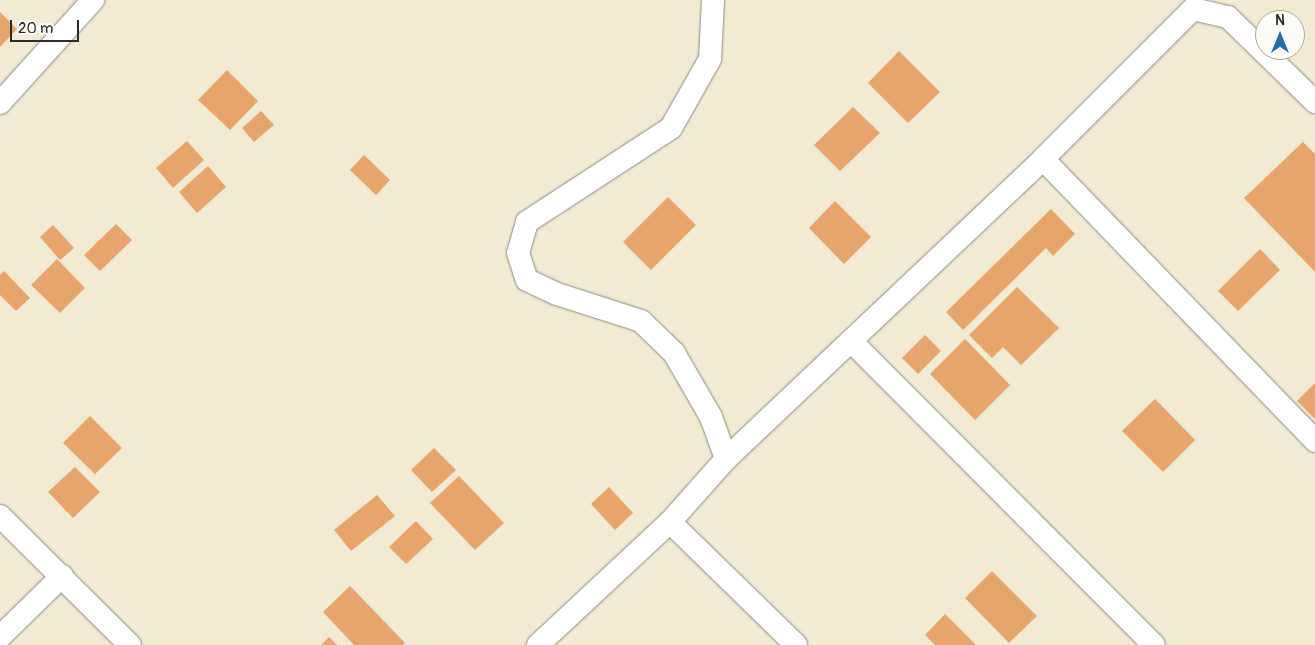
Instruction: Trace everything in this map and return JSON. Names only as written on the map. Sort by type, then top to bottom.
[{"type":"street","points":[[0,103],[93,0]]},
{"type":"street","points":[[713,0],[710,58],[671,128],[527,222],[518,253],[527,280],[557,294],[641,321],[667,346],[711,417],[726,459]]},
{"type":"street","points":[[538,645],[670,522],[726,459],[1043,159],[1193,10],[1228,17],[1315,102]]},
{"type":"street","points":[[1043,159],[1315,441]]},
{"type":"street","points":[[851,341],[1154,645]]},
{"type":"street","points":[[0,516],[130,645]]},
{"type":"street","points":[[670,522],[796,645]]},
{"type":"street","points":[[0,637],[62,576]]},
{"type":"building","points":[[0,12],[17,29],[0,47]]},
{"type":"building","points":[[899,51],[940,92],[908,123],[868,83]]},
{"type":"building","points":[[227,70],[258,101],[230,130],[198,100]]},
{"type":"building","points":[[853,107],[880,133],[840,171],[814,145]]},
{"type":"building","points":[[261,111],[274,125],[254,142],[242,128]]},
{"type":"building","points":[[187,141],[204,160],[173,188],[156,168]]},
{"type":"building","points":[[1303,142],[1315,154],[1315,272],[1244,198]]},
{"type":"building","points":[[364,155],[390,180],[376,195],[350,170]]},
{"type":"building","points":[[208,166],[226,187],[197,213],[179,192]]},
{"type":"building","points":[[668,197],[696,225],[651,270],[623,242]]},
{"type":"building","points":[[835,201],[871,237],[844,264],[809,228]]},
{"type":"building","points":[[1051,209],[1075,234],[1053,256],[1046,248],[963,330],[946,312]]},
{"type":"building","points":[[116,224],[132,240],[100,271],[84,255]]},
{"type":"building","points":[[53,225],[74,248],[60,260],[40,237]]},
{"type":"building","points":[[1260,249],[1280,270],[1238,311],[1218,291]]},
{"type":"building","points":[[57,259],[85,288],[60,313],[31,285]]},
{"type":"building","points":[[4,271],[30,298],[16,311],[0,295],[0,275]]},
{"type":"building","points":[[1017,287],[1059,328],[1021,365],[1003,347],[992,358],[969,335]]},
{"type":"building","points":[[925,335],[941,351],[918,374],[902,358]]},
{"type":"building","points":[[965,339],[1010,385],[975,420],[930,374]]},
{"type":"building","points":[[1315,383],[1315,419],[1297,401]]},
{"type":"building","points":[[1155,399],[1195,440],[1163,472],[1122,431]]},
{"type":"building","points":[[90,416],[122,448],[95,474],[63,443]]},
{"type":"building","points":[[434,448],[456,470],[432,492],[411,470]]},
{"type":"building","points":[[75,467],[100,492],[73,518],[48,492]]},
{"type":"building","points":[[459,476],[504,523],[475,550],[430,503]]},
{"type":"building","points":[[609,487],[633,513],[615,530],[591,504]]},
{"type":"building","points":[[377,495],[395,516],[351,551],[334,530]]},
{"type":"building","points":[[416,521],[433,539],[406,564],[389,547]]},
{"type":"building","points":[[992,571],[1037,616],[1009,643],[965,598]]},
{"type":"building","points":[[350,586],[405,643],[403,645],[354,645],[323,612]]},
{"type":"building","points":[[945,614],[976,645],[935,645],[925,635]]},
{"type":"building","points":[[329,637],[337,645],[321,645]]}]
